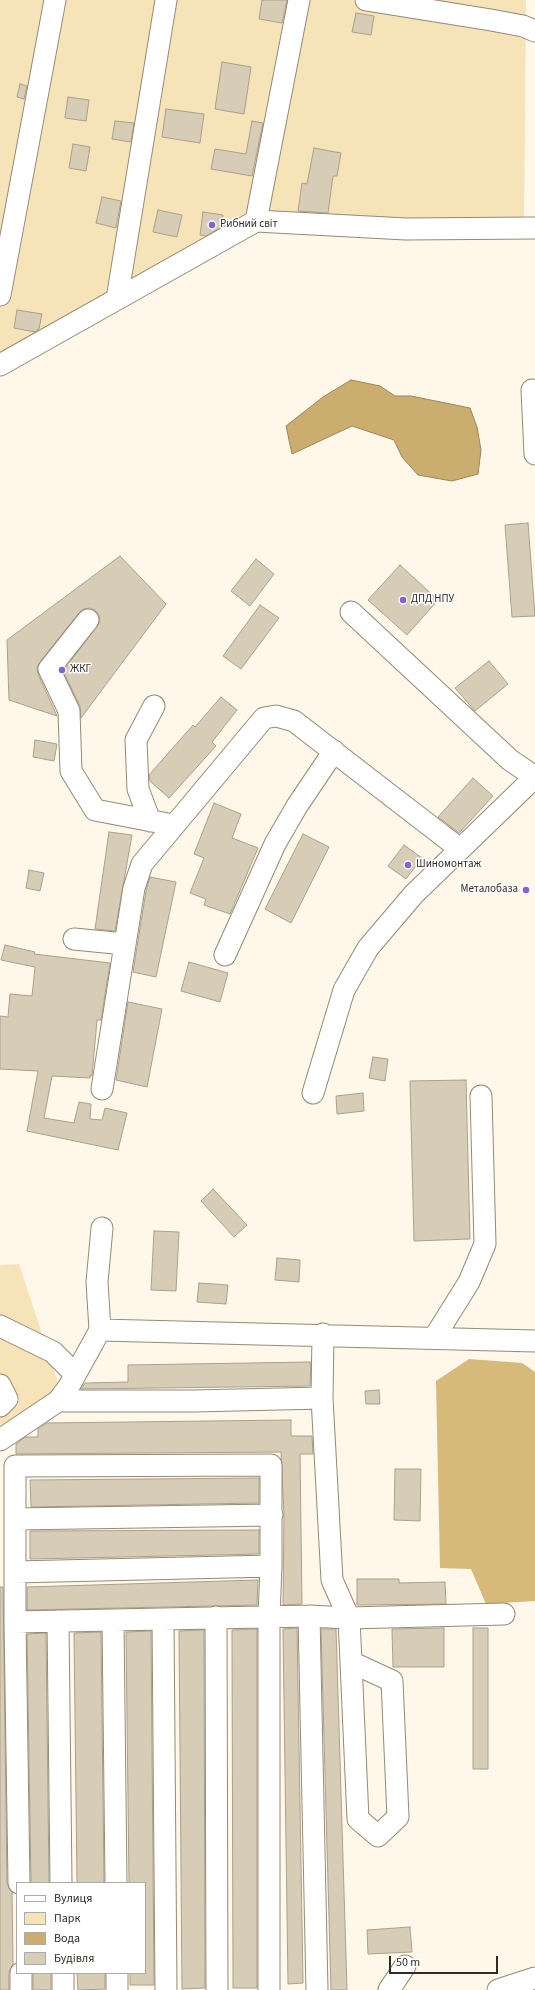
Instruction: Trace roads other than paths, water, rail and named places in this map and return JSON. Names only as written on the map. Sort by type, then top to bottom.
[{"type":"street","points":[[0,295],[55,0]]},
{"type":"street","points":[[117,299],[166,0]]},
{"type":"street","points":[[256,221],[299,0]]},
{"type":"street","points":[[366,0],[491,20],[523,26],[535,31]]},
{"type":"street","points":[[0,365],[185,259],[256,221],[406,229],[535,228]]},
{"type":"street","points":[[532,390],[535,454]]},
{"type":"street","points":[[351,612],[510,760],[535,777]]},
{"type":"street","points":[[88,620],[49,669],[70,711],[71,771],[95,810],[173,826]]},
{"type":"street","points":[[150,821],[138,789],[136,740],[154,706]]},
{"type":"street","points":[[102,1089],[134,888],[142,864],[264,718],[276,716],[294,721],[460,849]]},
{"type":"street","points":[[225,955],[275,844],[297,806],[334,751]]},
{"type":"street","points":[[313,1094],[344,990],[368,948],[414,894],[535,777],[535,773]]},
{"type":"street","points":[[74,939],[125,944]]},
{"type":"street","points":[[434,1338],[468,1282],[485,1244],[481,1096]]},
{"type":"street","points":[[0,1440],[58,1401],[68,1388],[100,1330],[97,1282],[102,1228]]},
{"type":"street","points":[[0,1326],[53,1352],[75,1374]]},
{"type":"street","points":[[100,1330],[535,1340]]},
{"type":"street","points":[[324,1334],[322,1398],[332,1580],[349,1618],[358,1819],[378,1836],[398,1817],[392,1681],[351,1662]]},
{"type":"street","points":[[0,1385],[7,1399],[0,1406]]},
{"type":"street","points":[[58,1401],[194,1401],[322,1398]]},
{"type":"street","points":[[19,1882],[14,1572],[15,1466],[271,1465],[271,1566],[268,1616],[268,1990]]},
{"type":"street","points":[[15,1519],[272,1515]]},
{"type":"street","points":[[14,1572],[271,1566]]},
{"type":"street","points":[[15,1622],[268,1616],[349,1618],[504,1614]]},
{"type":"street","points":[[309,1616],[317,1990]]},
{"type":"street","points":[[216,1617],[217,1990]]},
{"type":"street","points":[[163,1619],[166,1990]]},
{"type":"street","points":[[113,1620],[116,1882]]},
{"type":"street","points":[[58,1621],[61,1882]]},
{"type":"street","points":[[389,1990],[405,1966]]},
{"type":"street","points":[[21,1974],[21,1990]]},
{"type":"street","points":[[63,1974],[63,1990]]},
{"type":"street","points":[[117,1974],[117,1990]]},
{"type":"street","points":[[498,1990],[535,1978]]},
{"type":"water","points":[[351,380],[380,386],[395,396],[411,396],[470,408],[477,427],[481,450],[478,474],[452,481],[418,475],[402,457],[394,440],[352,426],[292,454],[286,426],[323,397]]},
{"type":"place","name":"Рибний світ","points":[[212,225]]},
{"type":"place","name":"ДПД НПУ","points":[[403,600]]},
{"type":"place","name":"ЖКГ","points":[[62,670]]},
{"type":"place","name":"Шиномонтаж","points":[[408,865]]},
{"type":"place","name":"Металобаза","points":[[526,890]]}]
